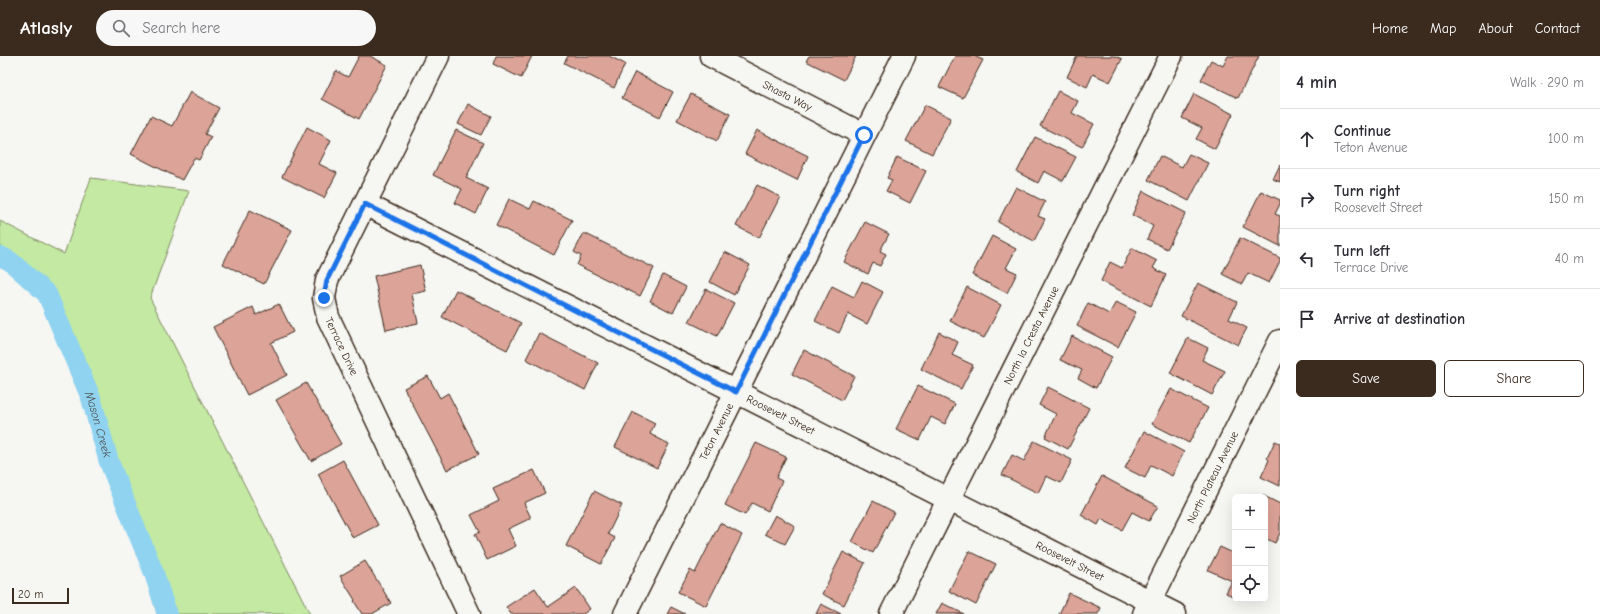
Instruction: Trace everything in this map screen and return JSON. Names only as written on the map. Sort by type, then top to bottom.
[{"type":"street","name":"Terrace Drive","points":[[438,56],[327,280],[324,298],[328,317],[469,614]]},
{"type":"street","name":"Shasta Way","points":[[711,56],[864,135]]},
{"type":"street","name":"Teton Avenue","points":[[625,614],[904,56]]},
{"type":"street","name":"North la Cresta Avenue","points":[[891,614],[1171,56]]},
{"type":"street","name":"Roosevelt Street","points":[[365,204],[949,499],[1147,608],[1175,614]]},
{"type":"street","name":"North Plateau Avenue","points":[[1147,608],[1280,341]]},
{"type":"green space","points":[[91,178],[189,191],[150,298],[310,614],[157,614],[140,551],[40,276],[0,254],[0,221],[64,254]]},
{"type":"building","points":[[359,56],[370,56],[387,65],[359,119],[322,99],[336,71],[348,77]]},
{"type":"building","points":[[496,56],[532,56],[521,78],[493,64]]},
{"type":"building","points":[[568,56],[609,56],[625,64],[614,88],[564,63]]},
{"type":"building","points":[[809,56],[856,56],[844,80],[806,61]]},
{"type":"building","points":[[955,56],[974,56],[983,60],[963,98],[939,87]]},
{"type":"building","points":[[1077,56],[1115,56],[1122,59],[1110,82],[1093,74],[1087,87],[1067,77]]},
{"type":"building","points":[[1228,56],[1259,56],[1238,98],[1201,80],[1211,60],[1223,66]]},
{"type":"building","points":[[635,72],[673,92],[660,117],[622,98]]},
{"type":"building","points":[[1058,91],[1078,101],[1072,113],[1094,124],[1082,147],[1040,126]]},
{"type":"building","points":[[190,92],[219,108],[205,134],[211,137],[199,160],[194,158],[182,180],[131,154],[151,116],[172,126]]},
{"type":"building","points":[[691,94],[730,114],[717,141],[677,120]]},
{"type":"building","points":[[1194,94],[1233,114],[1215,149],[1196,139],[1202,128],[1182,118]]},
{"type":"building","points":[[468,104],[491,116],[481,135],[458,124]]},
{"type":"building","points":[[925,105],[951,118],[932,154],[906,141]]},
{"type":"building","points":[[307,127],[331,140],[319,164],[337,173],[324,198],[282,177]]},
{"type":"building","points":[[456,130],[483,143],[466,178],[488,189],[476,214],[455,203],[462,189],[433,175]]},
{"type":"building","points":[[757,130],[808,156],[797,180],[745,154]]},
{"type":"building","points":[[1035,137],[1076,157],[1063,181],[1044,171],[1038,183],[1017,172]]},
{"type":"building","points":[[1189,154],[1208,163],[1189,201],[1148,180],[1160,156],[1182,167]]},
{"type":"building","points":[[897,157],[926,171],[910,203],[886,191],[892,180],[887,178]]},
{"type":"building","points":[[1280,165],[1280,182],[1273,179]]},
{"type":"building","points":[[757,185],[780,197],[759,238],[736,226]]},
{"type":"building","points":[[1016,187],[1045,202],[1038,216],[1045,219],[1034,241],[998,222]]},
{"type":"building","points":[[1143,191],[1186,213],[1167,249],[1147,239],[1153,226],[1132,215]]},
{"type":"building","points":[[1261,191],[1280,200],[1280,204],[1275,214],[1280,216],[1280,246],[1243,227]]},
{"type":"building","points":[[509,199],[530,209],[534,201],[572,220],[554,255],[496,225]]},
{"type":"building","points":[[250,210],[292,230],[264,284],[223,264]]},
{"type":"building","points":[[865,222],[889,234],[880,251],[886,254],[880,266],[873,263],[868,274],[844,262]]},
{"type":"building","points":[[584,233],[654,268],[640,296],[577,265],[581,256],[574,252]]},
{"type":"building","points":[[992,236],[1016,249],[1006,268],[1017,273],[1007,293],[972,275]]},
{"type":"building","points":[[1240,238],[1280,258],[1280,261],[1269,283],[1248,273],[1242,284],[1222,274]]},
{"type":"building","points":[[1132,248],[1157,261],[1153,268],[1166,275],[1151,306],[1101,281],[1110,262],[1122,268]]},
{"type":"building","points":[[725,252],[750,265],[734,295],[710,282]]},
{"type":"building","points":[[420,265],[426,291],[412,294],[418,323],[386,330],[374,276]]},
{"type":"building","points":[[663,275],[686,287],[673,313],[650,301]]},
{"type":"building","points":[[862,281],[883,292],[867,324],[848,314],[839,333],[815,321],[832,286],[854,297]]},
{"type":"building","points":[[1198,283],[1237,302],[1229,319],[1247,328],[1238,345],[1181,316]]},
{"type":"building","points":[[967,287],[1001,305],[984,338],[950,321]]},
{"type":"building","points":[[706,289],[734,303],[717,336],[689,322]]},
{"type":"building","points":[[456,290],[521,323],[507,350],[442,317]]},
{"type":"building","points":[[1116,302],[1136,312],[1118,347],[1077,326],[1088,303],[1109,314]]},
{"type":"building","points":[[279,304],[293,332],[271,343],[287,375],[247,395],[213,327],[253,307],[256,315]]},
{"type":"building","points":[[939,332],[958,342],[952,355],[973,365],[961,389],[921,369]]},
{"type":"building","points":[[539,333],[598,363],[585,390],[526,359]]},
{"type":"building","points":[[1072,336],[1112,357],[1096,388],[1078,378],[1082,370],[1060,360]]},
{"type":"building","points":[[1188,338],[1208,348],[1202,360],[1225,371],[1212,395],[1170,373]]},
{"type":"building","points":[[804,350],[854,376],[842,400],[792,374]]},
{"type":"building","points":[[428,376],[440,398],[448,393],[479,454],[447,470],[404,388]]},
{"type":"building","points":[[306,383],[341,444],[311,461],[276,400]]},
{"type":"building","points":[[918,386],[955,404],[945,424],[931,417],[920,440],[896,429]]},
{"type":"building","points":[[1048,387],[1089,408],[1068,449],[1045,437],[1056,414],[1039,405]]},
{"type":"building","points":[[1171,389],[1208,408],[1189,443],[1152,424]]},
{"type":"building","points":[[633,412],[655,423],[650,434],[669,444],[657,468],[615,447]]},
{"type":"building","points":[[1144,431],[1184,452],[1172,476],[1151,465],[1145,478],[1125,468]]},
{"type":"building","points":[[1034,441],[1072,460],[1061,483],[1046,476],[1038,493],[1002,475],[1012,455],[1024,461]]},
{"type":"building","points":[[1275,441],[1280,443],[1280,486],[1261,477],[1269,460],[1267,458]]},
{"type":"building","points":[[756,443],[786,457],[776,478],[782,481],[768,511],[752,503],[745,515],[725,505]]},
{"type":"building","points":[[343,460],[378,525],[353,538],[318,474]]},
{"type":"building","points":[[534,470],[545,493],[524,503],[531,518],[508,529],[516,546],[487,560],[475,534],[480,532],[471,515],[499,501],[493,489]]},
{"type":"building","points":[[1102,476],[1158,506],[1149,521],[1132,512],[1122,530],[1101,519],[1098,525],[1081,515]]},
{"type":"building","points":[[594,491],[622,505],[608,534],[615,538],[601,564],[566,546]]},
{"type":"building","points":[[1268,498],[1280,504],[1280,533],[1275,543],[1268,540]]},
{"type":"building","points":[[873,501],[894,512],[873,553],[852,542]]},
{"type":"building","points":[[775,515],[795,526],[785,544],[765,534]]},
{"type":"building","points":[[720,523],[742,535],[706,606],[678,592],[690,570],[695,573]]},
{"type":"building","points":[[1220,547],[1232,553],[1232,581],[1208,570]]},
{"type":"building","points":[[969,551],[996,564],[976,605],[949,591]]},
{"type":"building","points":[[843,552],[865,563],[844,605],[822,594]]},
{"type":"building","points":[[365,561],[391,603],[372,614],[362,614],[340,576]]},
{"type":"building","points":[[1232,581],[1232,596],[1226,593]]},
{"type":"building","points":[[535,588],[548,607],[576,588],[590,609],[583,614],[511,614],[506,607]]},
{"type":"building","points":[[1069,593],[1101,608],[1098,614],[1059,614]]},
{"type":"building","points":[[942,603],[964,614],[936,614]]},
{"type":"building","points":[[821,604],[841,614],[816,614]]},
{"type":"building","points":[[671,607],[685,614],[667,614]]},
{"type":"waterway","name":"Mason Creek","points":[[0,256],[10,261],[47,294],[91,398],[109,462],[154,573],[167,614]]},
{"type":"route","points":[[324,298],[327,280],[365,204],[736,392],[864,135]]}]
